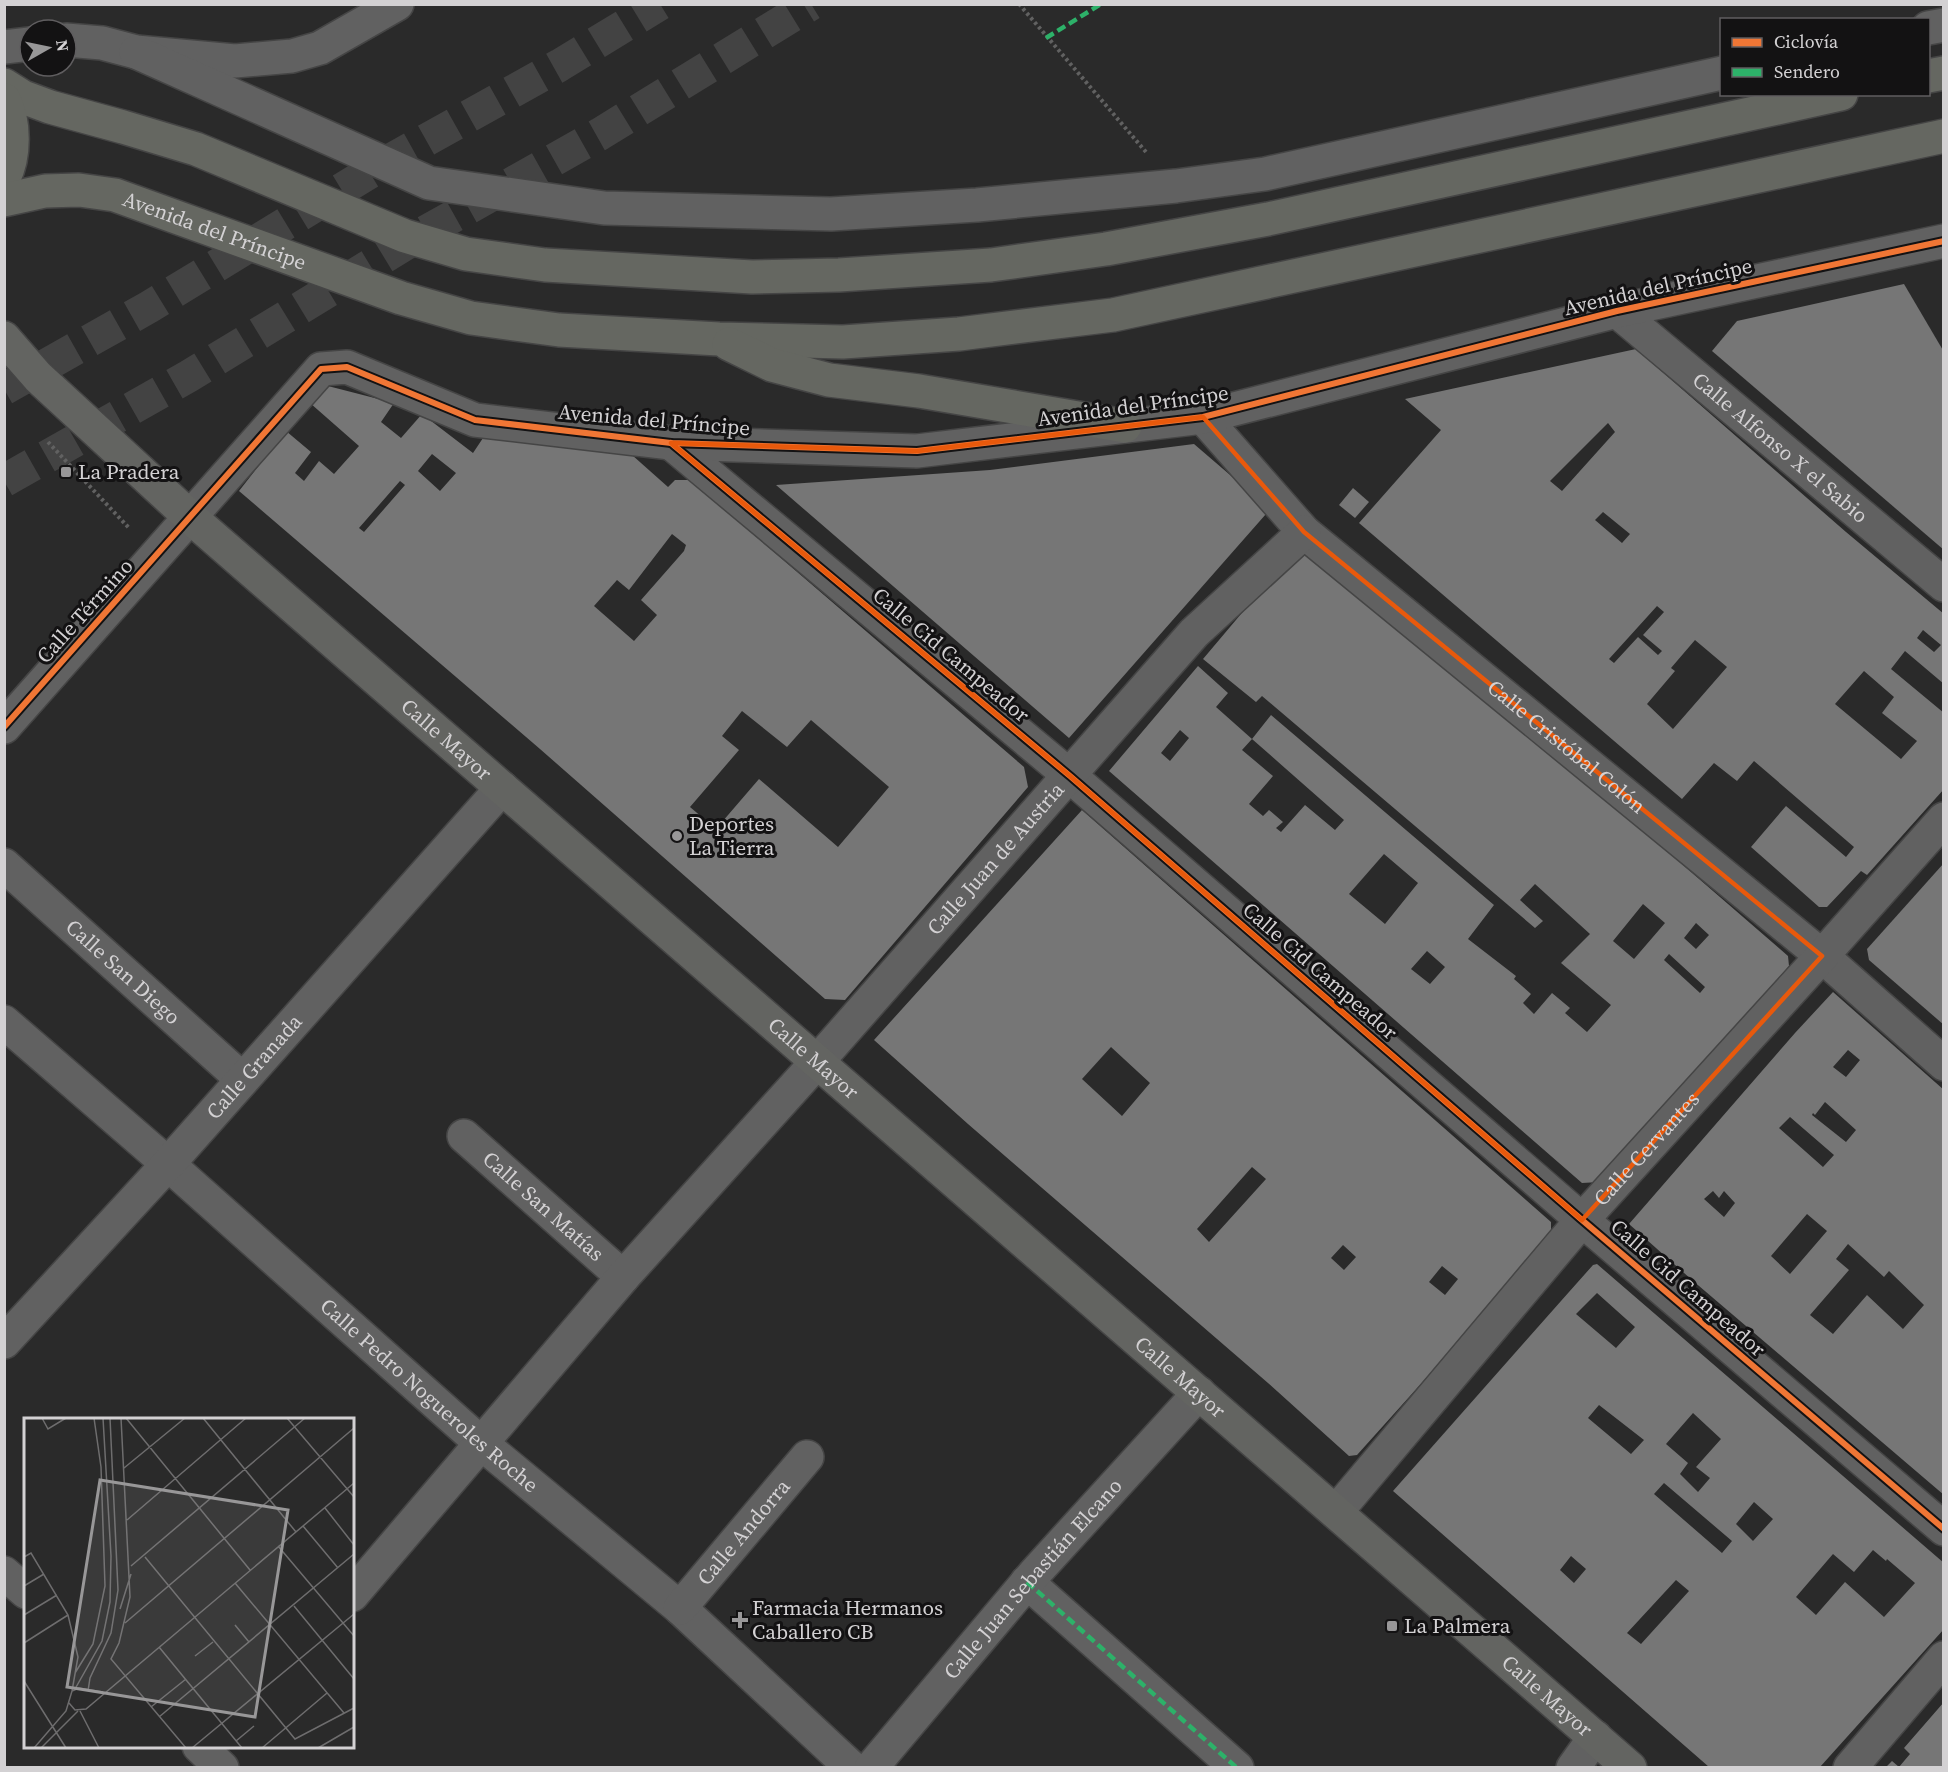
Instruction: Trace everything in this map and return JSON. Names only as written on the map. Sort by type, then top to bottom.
[{"type":"main road","points":[[4,86],[22,97],[50,107],[123,126],[196,149],[405,236],[466,254],[545,266],[752,277],[839,275],[991,265],[1106,249],[1268,219],[1832,96]]},
{"type":"main road","points":[[4,100],[9,109],[12,141],[4,178]]},
{"type":"main road","name":"Avenida del Príncipe","points":[[4,200],[45,191],[80,190],[115,195],[400,298],[471,318],[559,330],[719,339],[866,340],[959,334],[1113,315],[1944,135]]},
{"type":"main road","name":"Calle Mayor","points":[[5,338],[38,377],[190,516],[1630,1767]]},
{"type":"main road","points":[[719,339],[772,365],[829,380],[919,391],[1125,426]]},
{"type":"street","points":[[136,52],[235,61],[292,56],[320,48],[397,4]]},
{"type":"street","points":[[78,41],[102,43],[136,52],[429,183],[604,208],[831,214],[977,205],[1176,186],[1265,174],[1720,73]]},
{"type":"street","name":"Avenida del Príncipe","points":[[321,369],[347,367],[475,420],[671,443],[917,451],[1203,417],[1617,311],[1944,241]]},
{"type":"street","name":"Calle Alfonso X el Sabio","points":[[1617,311],[1944,585]]},
{"type":"street","name":"Calle Término","points":[[4,727],[321,369]]},
{"type":"street","name":"Calle Cristóbal Colón","points":[[1203,417],[1304,532],[1822,956],[1944,1064]]},
{"type":"street","name":"Calle Cid Campeador","points":[[671,443],[1070,776],[1582,1220],[1944,1529]]},
{"type":"street","name":"Calle Juan de Austria","points":[[354,1593],[623,1277],[817,1062],[1194,633],[1304,532]]},
{"type":"street","name":"Calle Granada","points":[[4,1342],[168,1164],[502,788]]},
{"type":"street","name":"Calle Cervantes","points":[[1336,1512],[1582,1220],[1944,819]]},
{"type":"street","name":"Calle San Diego","points":[[4,865],[242,1079]]},
{"type":"street","name":"Calle Pedro Nogueroles Roche","points":[[4,1022],[168,1164],[482,1444],[680,1608],[852,1767]]},
{"type":"street","name":"Calle San Matías","points":[[464,1136],[623,1277]]},
{"type":"street","name":"Calle Juan Sebastián Elcano","points":[[871,1767],[1027,1582],[1199,1393]]},
{"type":"street","name":"Calle Andorra","points":[[680,1608],[807,1456]]},
{"type":"street","points":[[4,1573],[24,1590]]},
{"type":"street","points":[[1027,1582],[1237,1767]]},
{"type":"street","points":[[1851,1767],[1944,1658]]},
{"type":"street","points":[[1573,1767],[1595,1737]]},
{"type":"path","points":[[1019,4],[1176,186]]},
{"type":"path","points":[[44,437],[133,532],[158,554]]},
{"type":"highlighted area","points":[[1203,417],[1304,532],[1822,956],[1582,1220],[1070,776],[671,443],[917,451]]},
{"type":"building","points":[[1904,284],[1944,352],[1944,550],[1712,351],[1737,321]]},
{"type":"building","points":[[1636,349],[1944,614],[1944,684],[1905,651],[1891,669],[1944,713],[1944,789],[1867,875],[1861,871],[1827,907],[1819,907],[1751,847],[1786,806],[1846,857],[1854,847],[1754,761],[1737,781],[1714,763],[1682,799],[1359,523],[1441,430],[1405,399]],"holes":[[[1608,423],[1615,432],[1562,491],[1550,481]],[[1603,512],[1630,534],[1622,543],[1595,520]],[[1657,606],[1664,612],[1643,635],[1662,651],[1658,655],[1638,637],[1614,663],[1609,659]],[[1923,630],[1941,645],[1934,652],[1917,638]],[[1695,640],[1727,667],[1673,729],[1647,704],[1675,671],[1671,668]],[[1864,671],[1894,697],[1882,713],[1917,741],[1901,759],[1835,704]]]},
{"type":"building","points":[[324,385],[394,403],[381,422],[401,438],[422,414],[473,453],[483,438],[632,455],[668,487],[675,480],[690,480],[1024,767],[1028,787],[845,1000],[825,999],[540,749],[239,491],[286,431],[311,452],[295,473],[304,481],[319,461],[334,474],[359,446],[310,403]],"holes":[[[432,454],[456,473],[440,491],[418,471]],[[400,481],[405,485],[364,532],[359,528]],[[672,534],[686,545],[684,551],[641,600],[657,615],[634,641],[594,606],[617,580],[629,590]],[[742,711],[787,747],[811,720],[889,787],[838,847],[759,779],[716,829],[690,807],[739,750],[722,736]]]},
{"type":"building","points":[[1194,444],[1265,505],[1266,514],[1069,738],[776,485],[990,470]]},
{"type":"building","points":[[1353,488],[1369,502],[1355,518],[1339,505]]},
{"type":"building","points":[[1310,549],[1609,801],[1788,956],[1789,966],[1599,1182],[1582,1183],[1109,771],[1198,666],[1228,693],[1216,707],[1252,739],[1271,715],[1494,905],[1468,939],[1516,976],[1514,979],[1531,994],[1523,1003],[1534,1014],[1552,993],[1570,1008],[1565,1013],[1587,1032],[1611,1005],[1561,963],[1590,934],[1535,884],[1520,900],[1543,921],[1535,928],[1262,696],[1256,702],[1203,659],[1295,550]],"holes":[[[1180,730],[1189,738],[1170,761],[1161,753]],[[1252,739],[1344,820],[1335,830],[1305,805],[1281,832],[1276,828],[1283,822],[1269,810],[1263,816],[1249,804],[1273,776],[1242,750]],[[1384,854],[1418,883],[1385,924],[1349,894]],[[1643,904],[1665,923],[1634,959],[1613,941]],[[1696,923],[1709,935],[1696,949],[1684,938]],[[1427,951],[1445,967],[1430,984],[1411,969]],[[1669,954],[1705,987],[1700,993],[1664,960]]]},
{"type":"building","points":[[1082,810],[1551,1222],[1551,1239],[1357,1455],[1349,1456],[874,1040]],"holes":[[[1111,1047],[1150,1083],[1122,1116],[1082,1079]],[[1252,1167],[1266,1179],[1209,1242],[1197,1229]],[[1343,1245],[1356,1257],[1344,1270],[1331,1258]],[[1442,1266],[1458,1279],[1445,1295],[1429,1282]]]},
{"type":"building","points":[[1944,863],[1944,1025],[1869,960],[1867,949]]},
{"type":"building","points":[[1833,992],[1944,1090],[1944,1495],[1629,1224]],"holes":[[[1848,1050],[1860,1060],[1846,1077],[1833,1067]],[[1825,1102],[1856,1130],[1846,1142],[1812,1115],[1813,1113],[1815,1115]],[[1790,1117],[1834,1155],[1823,1167],[1779,1128]],[[1713,1191],[1719,1198],[1724,1191],[1735,1203],[1724,1217],[1704,1199]],[[1807,1214],[1827,1231],[1790,1274],[1771,1256]],[[1848,1244],[1884,1277],[1889,1271],[1924,1305],[1903,1329],[1867,1295],[1833,1334],[1810,1315],[1849,1270],[1836,1259]]]},
{"type":"building","points":[[1597,1264],[1944,1563],[1944,1629],[1820,1767],[1709,1767],[1393,1491],[1593,1265]],"holes":[[[1597,1293],[1635,1327],[1616,1348],[1576,1314]],[[1599,1405],[1644,1440],[1631,1454],[1588,1418]],[[1693,1413],[1721,1439],[1696,1467],[1710,1478],[1698,1492],[1680,1474],[1688,1463],[1666,1444]],[[1664,1483],[1732,1541],[1722,1553],[1654,1494]],[[1754,1502],[1773,1519],[1753,1541],[1736,1524]],[[1873,1550],[1915,1583],[1884,1617],[1845,1582],[1816,1615],[1796,1597],[1833,1554],[1854,1572]],[[1571,1556],[1586,1569],[1574,1583],[1560,1570]],[[1676,1580],[1689,1591],[1641,1644],[1627,1633]]]},
{"type":"building","points":[[1944,1702],[1944,1767],[1899,1767],[1910,1754],[1904,1748]]},
{"type":"building","points":[[1892,1761],[1899,1767],[1886,1767]]},
{"type":"tunnel","points":[[4,389],[149,307],[380,166],[560,65],[660,4]]},
{"type":"tunnel","points":[[4,481],[189,376],[420,235],[600,134],[811,4]]},
{"type":"marked path","points":[[1046,38],[1101,4]]},
{"type":"marked path","points":[[1027,1582],[1237,1768]]},
{"type":"cycle path","points":[[4,727],[321,369],[347,367],[475,420],[671,443],[917,451],[1203,417],[1617,311],[1944,241]]},
{"type":"cycle path","points":[[671,443],[1070,776],[1582,1220],[1944,1529]]},
{"type":"place","name":"La Pradera","points":[[66,472]]},
{"type":"place","name":"Deportes La Tierra","points":[[677,836]]},
{"type":"place","name":"Farmacia Hermanos Caballero CB","points":[[740,1620]]},
{"type":"place","name":"La Palmera","points":[[1392,1626]]}]
